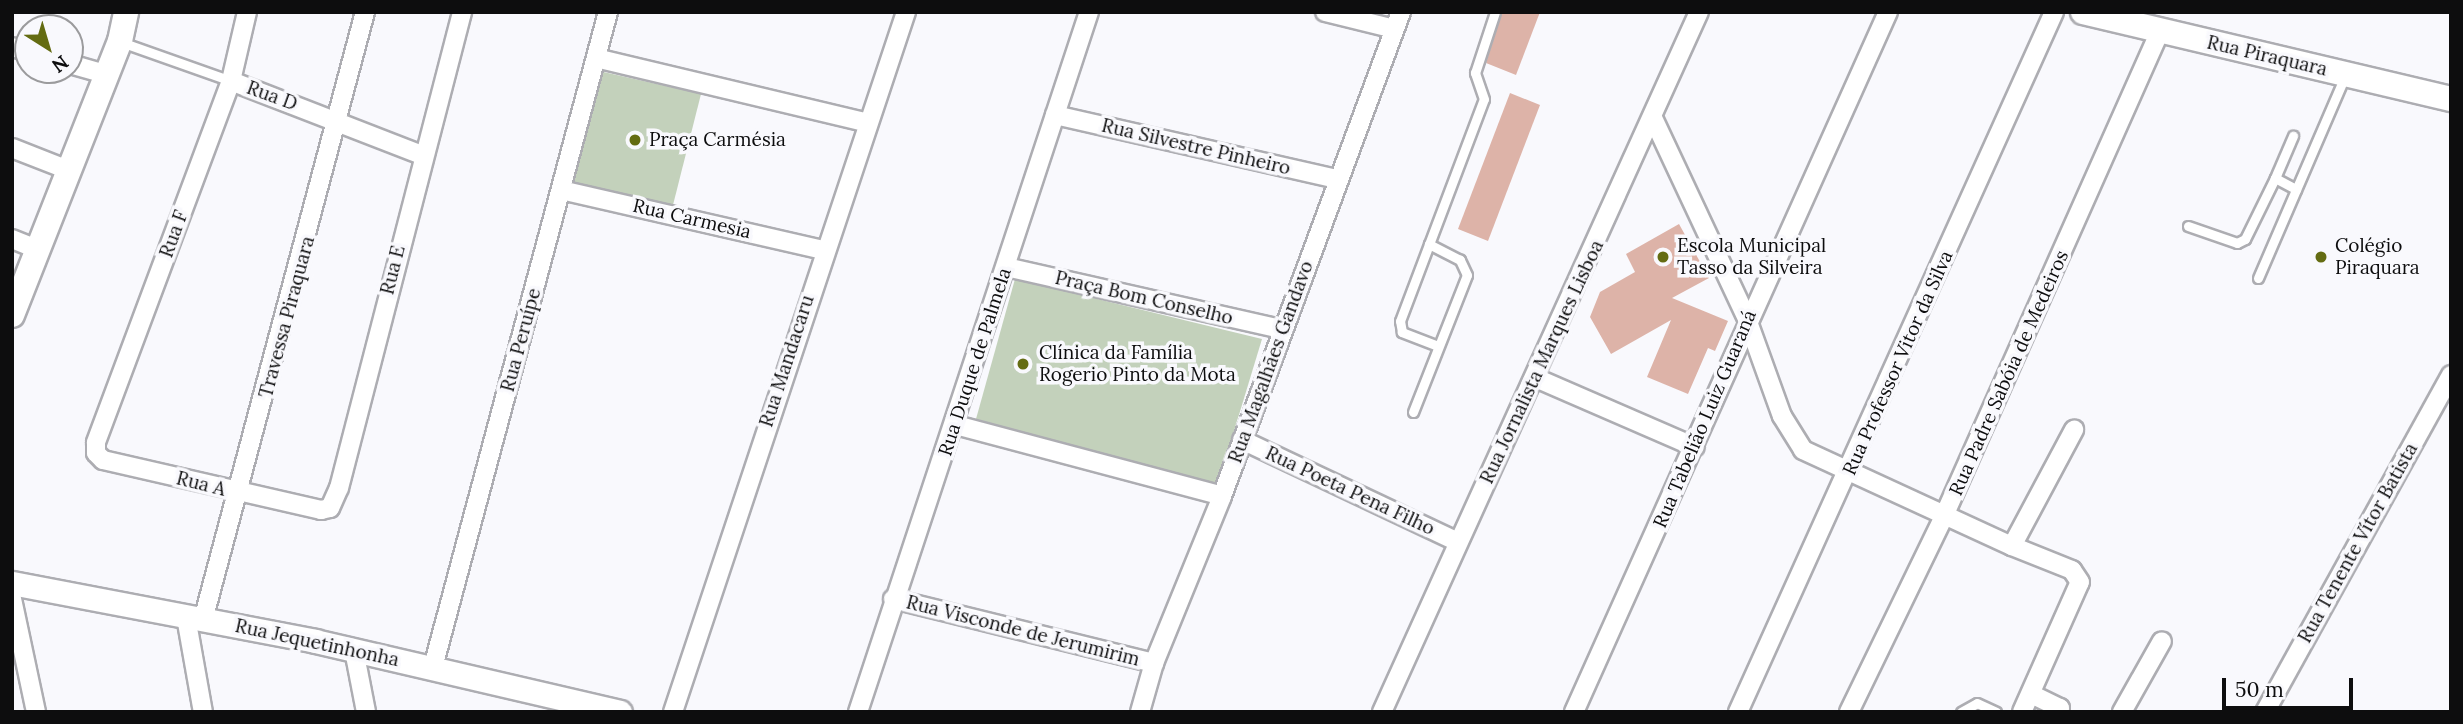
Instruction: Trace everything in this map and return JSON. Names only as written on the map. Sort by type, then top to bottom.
[{"type":"main road","points":[[12,315],[120,41],[126,12]]},
{"type":"main road","name":"Rua Piraquara","points":[[2083,12],[2451,99]]},
{"type":"street","name":"Rua F","points":[[96,453],[96,443],[231,81],[247,12]]},
{"type":"street","name":"Travessa Piraquara","points":[[195,618],[240,494],[365,12]]},
{"type":"street","name":"Rua E","points":[[309,509],[330,508],[340,488],[422,155],[462,12]]},
{"type":"street","name":"Rua Peruípe","points":[[433,667],[608,12]]},
{"type":"street","name":"Rua Mandacaru","points":[[673,712],[824,250],[906,12]]},
{"type":"street","name":"Rua Duque de Palmela","points":[[858,712],[893,598],[956,425],[1089,12]]},
{"type":"street","points":[[1325,12],[1397,20]]},
{"type":"street","name":"Rua Jornalista Marques Lisboa","points":[[1382,712],[1458,542],[1536,378],[1699,12]]},
{"type":"street","name":"Rua Tabelião Luiz Guaraná","points":[[1574,712],[1695,447],[1747,319],[1888,12]]},
{"type":"street","name":"Rua Professor Vitor da Silva","points":[[1738,712],[2054,12]]},
{"type":"street","name":"Rua Magalhães Gandavo","points":[[1140,712],[1154,663],[1222,496],[1397,20]]},
{"type":"street","name":"Rua Padre Sabóia de Medeiros","points":[[1849,712],[1944,516],[2160,31]]},
{"type":"street","points":[[596,58],[868,123]]},
{"type":"street","points":[[84,68],[106,74]]},
{"type":"street","name":"Rua D","points":[[231,81],[338,120],[422,155]]},
{"type":"street","name":"Rua Silvestre Pinheiro","points":[[1055,115],[1337,179]]},
{"type":"street","points":[[1653,118],[1747,319],[1793,437],[1818,460],[2072,570],[2080,582],[2022,712]]},
{"type":"street","points":[[12,148],[68,170]]},
{"type":"street","name":"Rua Carmesia","points":[[561,190],[824,250]]},
{"type":"street","points":[[12,239],[37,249]]},
{"type":"street","name":"Praça Bom Conselho","points":[[1006,267],[1282,329]]},
{"type":"street","name":"Rua Tenente Vítor Batista","points":[[2265,712],[2451,375]]},
{"type":"street","points":[[1536,378],[1695,447]]},
{"type":"street","points":[[956,425],[1222,496]]},
{"type":"street","points":[[2012,546],[2074,430]]},
{"type":"street","name":"Rua Poeta Pena Filho","points":[[1242,440],[1458,542]]},
{"type":"street","name":"Rua A","points":[[96,453],[103,460],[309,509]]},
{"type":"street","name":"Rua Jequetinhonha","points":[[12,583],[354,650],[620,712]]},
{"type":"street","name":"Rua Visconde de Jerumirim","points":[[893,598],[1154,663]]},
{"type":"street","points":[[12,599],[36,712]]},
{"type":"street","points":[[195,618],[203,712]]},
{"type":"street","points":[[2122,712],[2162,641]]},
{"type":"street","points":[[354,650],[366,712]]},
{"type":"street","points":[[2031,694],[2062,710]]},
{"type":"lane","points":[[1438,346],[1400,327],[1484,99],[1475,73],[1495,12]]},
{"type":"lane","name":"Rua D","points":[[120,41],[231,81]]},
{"type":"lane","points":[[2258,278],[2345,74]]},
{"type":"lane","points":[[2188,226],[2237,243],[2245,239],[2293,136]]},
{"type":"lane","points":[[2275,178],[2296,189]]},
{"type":"lane","points":[[1413,412],[1467,275],[1460,260],[1429,244]]},
{"type":"lane","points":[[1961,712],[1977,703],[1996,712]]},
{"type":"green space","name":"Praça Carmésia","points":[[599,71],[701,94],[672,209],[568,186]]},
{"type":"green space","points":[[1015,279],[1262,339],[1218,484],[976,419]]},
{"type":"building","points":[[1502,12],[1540,12],[1516,75],[1486,63]]},
{"type":"building","points":[[1510,93],[1540,105],[1488,241],[1458,229]]},
{"type":"building","points":[[1679,224],[1709,278],[1672,298],[1728,321],[1715,351],[1708,348],[1688,394],[1647,377],[1671,320],[1611,354],[1590,317],[1600,292],[1635,272],[1626,254]]},
{"type":"place","name":"Praça Carmésia","points":[[635,140]]},
{"type":"place","name":"Escola Municipal Tasso da Silveira","points":[[1663,257]]},
{"type":"place","name":"Colégio Piraquara","points":[[2321,257]]},
{"type":"place","name":"Clínica da Família Rogerio Pinto da Mota","points":[[1023,364]]}]
